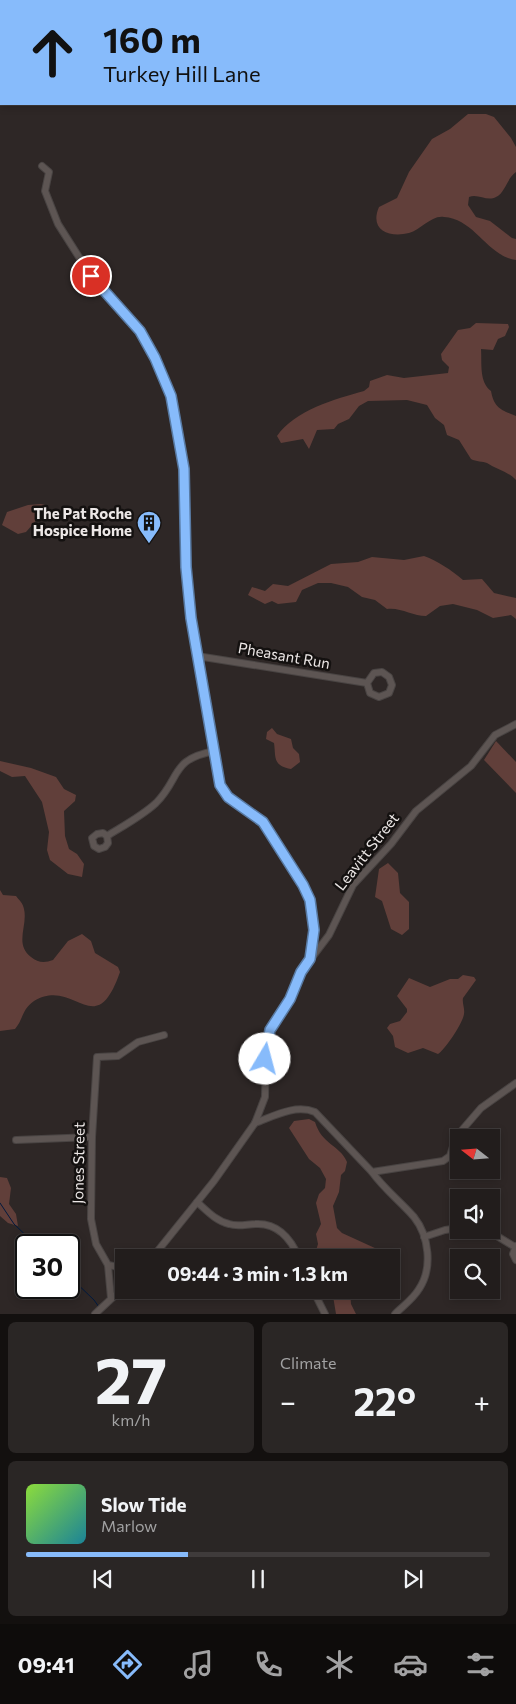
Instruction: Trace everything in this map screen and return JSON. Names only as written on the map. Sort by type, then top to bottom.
[{"type":"street","points":[[42,166],[49,172],[45,184],[48,201],[66,238],[91,276],[140,331],[155,358],[170,392],[183,463],[186,575],[197,656],[222,790],[230,799],[263,822],[307,891],[312,915],[313,942],[310,959]]},
{"type":"street","name":"Pheasant Run","points":[[197,656],[367,682]]},
{"type":"street","name":"Pheasant Run","points":[[382,672],[390,676],[392,685],[389,693],[378,697],[370,693],[367,682],[374,673],[382,672]]},
{"type":"street","name":"Leavitt Street","points":[[159,1249],[197,1202],[255,1123],[265,1097],[268,1035],[292,996],[301,972],[322,945],[353,885],[391,844],[410,818],[471,766],[495,735],[516,724]]},
{"type":"street","points":[[107,836],[157,802],[182,764],[196,756],[215,751]]},
{"type":"street","points":[[313,942],[322,945]]},
{"type":"street","name":"Jones Street","points":[[109,1300],[108,1264],[96,1244],[92,1226],[92,1137],[97,1057],[118,1056],[138,1042],[164,1036]]},
{"type":"street","points":[[372,1172],[447,1160],[452,1152],[456,1138],[481,1108],[492,1098],[516,1083]]},
{"type":"street","points":[[255,1123],[294,1110],[308,1109],[315,1112],[372,1172],[389,1193],[414,1217],[424,1237],[427,1255],[424,1277],[417,1292],[395,1314]]},
{"type":"street","points":[[16,1140],[92,1137]]},
{"type":"street","points":[[197,1202],[226,1223],[241,1226],[262,1224],[277,1229],[289,1239],[294,1249]]},
{"type":"street","points":[[424,1237],[450,1229]]},
{"type":"street","points":[[500,1238],[516,1247],[514,1254],[516,1260]]},
{"type":"street","points":[[108,1264],[115,1266]]},
{"type":"street","points":[[94,1314],[115,1295]]},
{"type":"street","points":[[318,1299],[325,1314]]},
{"type":"shaded area","points":[[468,114],[486,114],[494,117],[516,147],[516,172],[502,192],[493,198],[469,197],[468,205],[476,217],[490,221],[516,239],[516,260],[497,252],[473,230],[455,219],[435,218],[409,233],[402,234],[388,233],[379,227],[377,221],[379,207],[397,198],[409,172],[432,139],[450,129]]},
{"type":"shaded area","points":[[476,323],[508,324],[509,327],[505,336],[498,339],[493,350],[481,349],[481,367],[483,378],[491,391],[496,405],[516,416],[516,480],[487,463],[471,459],[459,440],[447,435],[444,425],[435,418],[427,405],[407,400],[368,401],[359,406],[349,419],[338,424],[334,429],[317,430],[309,449],[303,439],[281,443],[277,436],[294,419],[316,407],[364,391],[369,387],[370,381],[387,375],[404,378],[448,373],[449,367],[442,360],[441,354],[458,330],[470,328]]},
{"type":"shaded area","points":[[28,505],[45,505],[46,509],[26,532],[18,534],[2,525],[7,512]]},
{"type":"shaded area","points":[[424,556],[444,566],[463,580],[482,579],[494,593],[516,598],[516,619],[511,615],[493,618],[477,610],[453,604],[440,606],[426,616],[416,615],[397,609],[387,609],[375,600],[362,597],[348,587],[331,583],[318,583],[302,590],[296,602],[278,604],[272,601],[265,604],[248,595],[252,587],[265,591],[273,584],[288,586],[331,564],[358,562],[372,557],[404,560]]},
{"type":"shaded area","points":[[272,728],[277,734],[291,739],[293,748],[299,754],[300,762],[291,769],[285,768],[278,763],[275,756],[274,743],[266,739],[267,732]]},
{"type":"shaded area","points":[[496,741],[516,762],[516,793],[484,760]]},
{"type":"shaded area","points":[[0,761],[31,768],[56,777],[64,789],[76,795],[75,801],[64,811],[65,836],[69,849],[77,854],[84,864],[82,877],[68,874],[50,860],[47,850],[49,832],[42,802],[25,776],[12,777],[0,771]]},
{"type":"shaded area","points":[[388,863],[398,873],[400,893],[409,902],[409,929],[402,935],[391,929],[382,901],[375,897],[379,869]]},
{"type":"shaded area","points":[[0,890],[3,895],[16,896],[23,905],[25,915],[23,946],[26,952],[34,959],[42,962],[53,960],[68,941],[82,934],[91,941],[95,953],[118,967],[120,972],[111,993],[102,1003],[93,1006],[61,996],[48,996],[30,1004],[15,1029],[0,1031]]},
{"type":"shaded area","points":[[463,975],[474,977],[476,980],[463,998],[463,1018],[441,1052],[438,1054],[423,1048],[408,1053],[395,1047],[393,1036],[387,1028],[390,1024],[400,1021],[407,1012],[407,1009],[397,996],[409,978],[430,987],[450,979],[458,979]]},
{"type":"shaded area","points":[[309,1119],[315,1122],[318,1130],[326,1140],[344,1156],[347,1162],[345,1171],[341,1175],[339,1192],[333,1206],[337,1228],[342,1233],[377,1249],[316,1249],[318,1244],[316,1234],[321,1224],[316,1203],[319,1194],[325,1188],[326,1179],[320,1168],[309,1159],[289,1128],[294,1121]]},
{"type":"shaded area","points":[[0,1177],[7,1178],[11,1188],[9,1204],[16,1214],[18,1226],[8,1223],[0,1216]]},
{"type":"shaded area","points":[[334,1299],[351,1299],[356,1314],[336,1314]]},
{"type":"waterway","points":[[0,1203],[14,1224],[24,1234]]},
{"type":"waterway","points":[[80,1287],[99,1307]]},
{"type":"place","name":"The Pat Roche Hospice Home","points":[[149,544]]},
{"type":"route","points":[[91,276],[140,331],[155,358],[171,396],[184,469],[184,528],[191,618],[220,785],[228,797],[260,818],[272,833],[310,900],[314,936],[310,959],[298,978],[290,999],[270,1030],[265,1059]]}]
